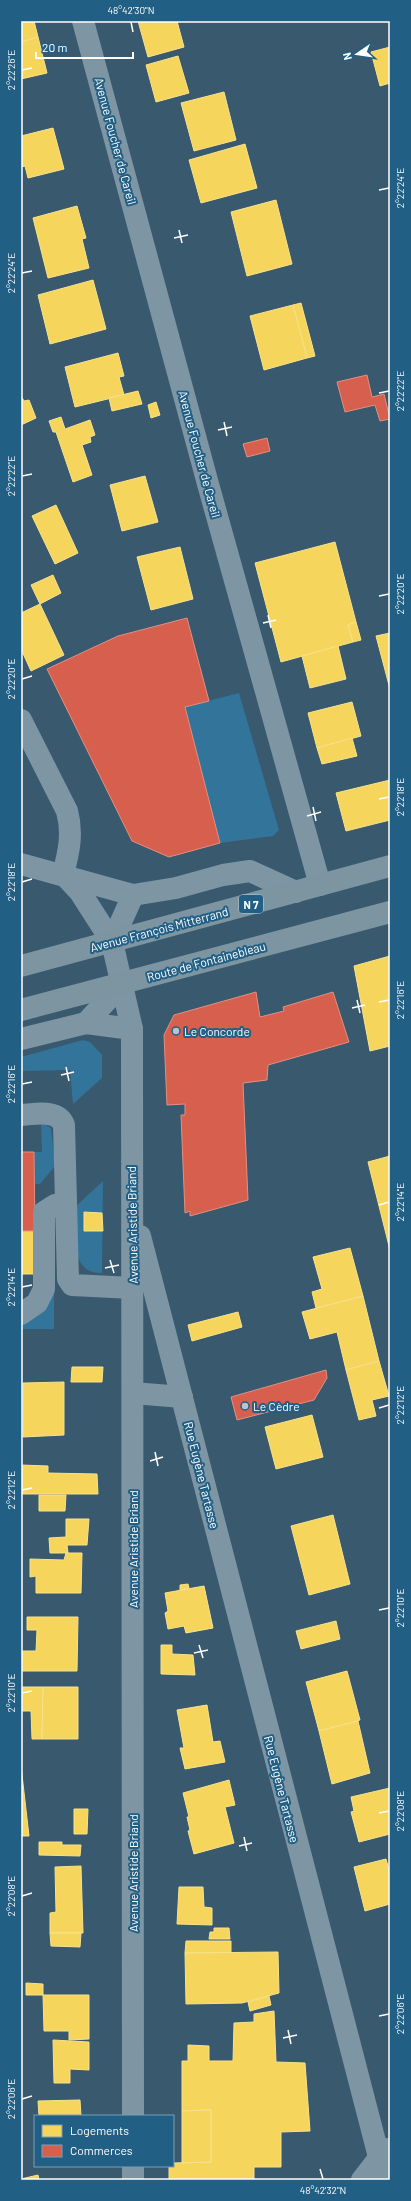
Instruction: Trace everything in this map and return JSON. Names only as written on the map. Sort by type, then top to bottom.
[{"type":"main road","name":"Avenue François Mitterrand","points":[[21,966],[390,866]]},
{"type":"main road","name":"Route de Fontainebleau","points":[[21,1010],[390,912]]},
{"type":"street","name":"Avenue Foucher de Careil","points":[[83,21],[208,484],[320,885]]},
{"type":"street","points":[[21,720],[69,818],[70,845],[63,874]]},
{"type":"street","points":[[21,864],[63,874],[133,895],[176,888],[223,875],[250,871],[296,892]]},
{"type":"street","name":"Avenue Aristide Briand","points":[[63,874],[80,892],[112,942],[132,1029],[131,1205],[134,1288],[133,2115]]},
{"type":"street","points":[[112,942],[133,895]]},
{"type":"street","points":[[86,1023],[122,984]]},
{"type":"street","points":[[21,1039],[86,1023],[132,1029]]},
{"type":"street","points":[[21,1115],[55,1115],[61,1118],[64,1125],[68,1279],[72,1285],[134,1288]]},
{"type":"street","points":[[21,1314],[37,1303],[44,1289],[44,1212],[55,1205],[66,1204]]},
{"type":"street","name":"Rue Eugène Tartasse","points":[[131,1205],[182,1397],[365,2111],[385,2150],[385,2180]]},
{"type":"street","points":[[133,1393],[182,1397]]},
{"type":"street","points":[[362,2180],[385,2150]]},
{"type":"street","points":[[133,2167],[133,2180]]},
{"type":"shaded area","points":[[239,693],[279,830],[273,836],[220,843],[185,707]]},
{"type":"shaded area","points":[[83,1040],[90,1042],[102,1055],[102,1078],[73,1104],[70,1070],[21,1071],[21,1057]]},
{"type":"shaded area","points":[[41,1122],[51,1128],[55,1166],[40,1184],[35,1184],[34,1152],[42,1152]]},
{"type":"shaded area","points":[[103,1181],[102,1273],[91,1271],[84,1266],[79,1259],[75,1238],[75,1207]]},
{"type":"shaded area","points":[[54,1293],[54,1329],[21,1329],[21,1324]]},
{"type":"building: Logements","points":[[21,21],[34,21],[38,37],[21,42]]},
{"type":"building: Logements","points":[[138,21],[177,21],[184,47],[148,57]]},
{"type":"building: Logements","points":[[38,37],[47,73],[21,79],[21,42]]},
{"type":"building: Logements","points":[[390,47],[390,83],[380,86],[371,52]]},
{"type":"building: Logements","points":[[178,56],[189,93],[156,102],[146,65]]},
{"type":"building: Logements","points":[[224,92],[236,140],[194,151],[181,103]]},
{"type":"building: Logements","points":[[53,128],[64,169],[28,178],[25,166],[21,167],[21,136]]},
{"type":"building: Logements","points":[[245,144],[257,188],[201,203],[189,160]]},
{"type":"building: Logements","points":[[276,200],[292,264],[247,276],[231,212]]},
{"type":"building: Logements","points":[[77,206],[86,238],[82,239],[89,268],[48,278],[33,218]]},
{"type":"building: Logements","points":[[93,280],[106,329],[50,344],[38,295]]},
{"type":"building: Logements","points":[[301,303],[315,356],[307,358],[293,305]]},
{"type":"building: Logements","points":[[293,305],[307,358],[264,370],[250,316]]},
{"type":"building: Logements","points":[[118,353],[124,376],[119,377],[124,395],[75,407],[65,367]]},
{"type":"building: Logements","points":[[138,391],[142,404],[112,411],[109,398]]},
{"type":"building: Logements","points":[[21,396],[24,401],[29,400],[36,418],[21,425]]},
{"type":"building: Logements","points":[[156,402],[160,415],[151,418],[148,405]]},
{"type":"building: Logements","points":[[61,417],[65,429],[90,420],[95,435],[90,437],[91,442],[82,445],[92,475],[73,482],[56,432],[53,432],[49,421]]},
{"type":"building: Logements","points":[[145,476],[158,522],[122,531],[110,485]]},
{"type":"building: Logements","points":[[56,505],[78,553],[55,564],[32,516]]},
{"type":"building: Logements","points":[[335,542],[356,622],[348,625],[353,642],[281,662],[255,563]]},
{"type":"building: Logements","points":[[180,547],[193,599],[151,610],[137,557]]},
{"type":"building: Logements","points":[[53,575],[61,593],[40,604],[31,585]]},
{"type":"building: Logements","points":[[40,604],[64,655],[31,671],[21,649],[21,613]]},
{"type":"building: Logements","points":[[356,622],[361,640],[353,642],[348,625]]},
{"type":"building: Logements","points":[[390,633],[390,689],[376,636]]},
{"type":"building: Logements","points":[[338,646],[346,679],[310,688],[302,656]]},
{"type":"building: Logements","points":[[352,702],[361,736],[317,748],[308,713]]},
{"type":"building: Logements","points":[[352,738],[357,756],[322,764],[317,748]]},
{"type":"building: Logements","points":[[390,780],[390,820],[346,831],[336,793]]},
{"type":"building: Logements","points":[[390,956],[390,1046],[370,1051],[354,966]]},
{"type":"building: Logements","points":[[390,1156],[390,1250],[368,1162]]},
{"type":"building: Logements","points":[[84,1212],[102,1213],[103,1231],[84,1231]]},
{"type":"building: Logements","points":[[21,1231],[35,1231],[35,1274],[21,1274]]},
{"type":"building: Logements","points":[[350,1248],[363,1296],[316,1308],[312,1292],[322,1289],[313,1257]]},
{"type":"building: Logements","points":[[363,1296],[379,1361],[346,1370],[337,1332],[310,1339],[302,1312]]},
{"type":"building: Logements","points":[[238,1312],[242,1327],[192,1341],[188,1325]]},
{"type":"building: Logements","points":[[379,1361],[389,1396],[372,1400],[376,1416],[359,1420],[346,1370]]},
{"type":"building: Logements","points":[[72,1367],[103,1367],[102,1382],[71,1382]]},
{"type":"building: Logements","points":[[64,1382],[64,1435],[23,1437],[23,1383]]},
{"type":"building: Logements","points":[[312,1415],[323,1457],[276,1469],[265,1427]]},
{"type":"building: Logements","points":[[21,1465],[48,1466],[48,1473],[97,1474],[98,1494],[21,1494]]},
{"type":"building: Logements","points":[[39,1495],[66,1495],[65,1511],[39,1511]]},
{"type":"building: Logements","points":[[333,1515],[350,1584],[309,1595],[291,1526]]},
{"type":"building: Logements","points":[[66,1519],[89,1519],[87,1545],[67,1545],[68,1553],[50,1553],[49,1538],[66,1537]]},
{"type":"building: Logements","points":[[66,1553],[82,1553],[81,1593],[36,1593],[36,1576],[30,1577],[30,1559],[64,1560]]},
{"type":"building: Logements","points":[[188,1584],[189,1588],[180,1590],[180,1585]]},
{"type":"building: Logements","points":[[204,1586],[213,1628],[186,1633],[184,1626],[168,1629],[165,1613],[168,1611],[165,1593]]},
{"type":"building: Logements","points":[[27,1617],[78,1617],[77,1671],[21,1671],[21,1651],[36,1651],[37,1630],[27,1630]]},
{"type":"building: Logements","points":[[336,1621],[340,1639],[301,1649],[296,1631]]},
{"type":"building: Logements","points":[[161,1645],[172,1645],[172,1654],[193,1655],[195,1675],[161,1674]]},
{"type":"building: Logements","points":[[347,1671],[360,1720],[319,1731],[306,1682]]},
{"type":"building: Logements","points":[[21,1687],[43,1687],[42,1739],[32,1739],[31,1711],[21,1711]]},
{"type":"building: Logements","points":[[43,1687],[78,1687],[78,1739],[42,1739]]},
{"type":"building: Logements","points":[[207,1705],[213,1742],[220,1741],[225,1762],[185,1769],[180,1748],[184,1748],[177,1710]]},
{"type":"building: Logements","points":[[358,1721],[370,1773],[332,1784],[319,1731]]},
{"type":"building: Logements","points":[[21,1766],[29,1836],[21,1836]]},
{"type":"building: Logements","points":[[229,1780],[235,1805],[225,1807],[234,1843],[194,1854],[188,1831],[190,1830],[187,1817],[189,1817],[183,1793]]},
{"type":"building: Logements","points":[[390,1788],[390,1834],[359,1842],[351,1812],[354,1811],[351,1797]]},
{"type":"building: Logements","points":[[74,1809],[88,1809],[87,1834],[74,1834]]},
{"type":"building: Logements","points":[[39,1842],[62,1842],[62,1845],[81,1845],[80,1856],[39,1855]]},
{"type":"building: Logements","points":[[386,1859],[390,1873],[390,1904],[365,1911],[354,1867]]},
{"type":"building: Logements","points":[[81,1866],[83,1933],[50,1933],[50,1913],[56,1912],[55,1867]]},
{"type":"building: Logements","points":[[179,1887],[203,1887],[204,1907],[212,1908],[212,1925],[177,1924]]},
{"type":"building: Logements","points":[[214,1928],[229,1928],[230,1939],[209,1939],[210,1932],[214,1932]]},
{"type":"building: Logements","points":[[50,1933],[81,1933],[80,1947],[51,1946]]},
{"type":"building: Logements","points":[[186,1941],[231,1941],[231,1953],[185,1953]]},
{"type":"building: Logements","points":[[278,1952],[279,1993],[242,2003],[186,2004],[185,1953]]},
{"type":"building: Logements","points":[[26,1983],[43,1984],[43,1995],[26,1995]]},
{"type":"building: Logements","points":[[43,1995],[89,1995],[89,2039],[69,2040],[69,2031],[44,2031]]},
{"type":"building: Logements","points":[[269,1996],[271,2005],[250,2011],[248,2002]]},
{"type":"building: Logements","points":[[274,2011],[276,2062],[305,2063],[310,2131],[281,2132],[281,2167],[254,2167],[254,2180],[169,2180],[169,2167],[174,2167],[174,2163],[211,2162],[211,2110],[182,2111],[182,2061],[188,2061],[188,2045],[209,2046],[209,2061],[233,2061],[234,2023],[254,2022],[254,2014]]},
{"type":"building: Logements","points":[[53,2040],[89,2042],[89,2070],[70,2069],[70,2083],[54,2083]]},
{"type":"building: Logements","points":[[80,2100],[81,2115],[39,2115],[38,2101]]},
{"type":"building: Logements","points":[[211,2110],[211,2162],[182,2163],[182,2111]]},
{"type":"building: Logements","points":[[38,2175],[39,2180],[21,2180],[21,2179]]},
{"type":"building: Commerces","points":[[367,375],[372,397],[384,394],[390,419],[380,421],[375,405],[345,412],[337,382]]},
{"type":"building: Commerces","points":[[267,438],[270,451],[247,457],[243,444]]},
{"type":"building: Commerces","points":[[187,618],[209,701],[185,707],[220,843],[169,857],[132,841],[47,669],[118,636]]},
{"type":"building: Commerces","points":[[256,992],[260,1017],[284,1011],[283,1007],[333,992],[349,1042],[268,1065],[267,1080],[243,1083],[248,1200],[190,1216],[190,1211],[185,1213],[181,1115],[185,1115],[185,1104],[167,1105],[164,1035],[174,1015]]},
{"type":"building: Commerces","points":[[21,1152],[34,1152],[35,1231],[21,1231]]},
{"type":"building: Commerces","points":[[326,1370],[327,1378],[314,1400],[237,1420],[231,1397]]},
{"type":"place","name":"Le Concorde","points":[[176,1031]]},
{"type":"place","name":"Le Cèdre","points":[[245,1406]]}]
